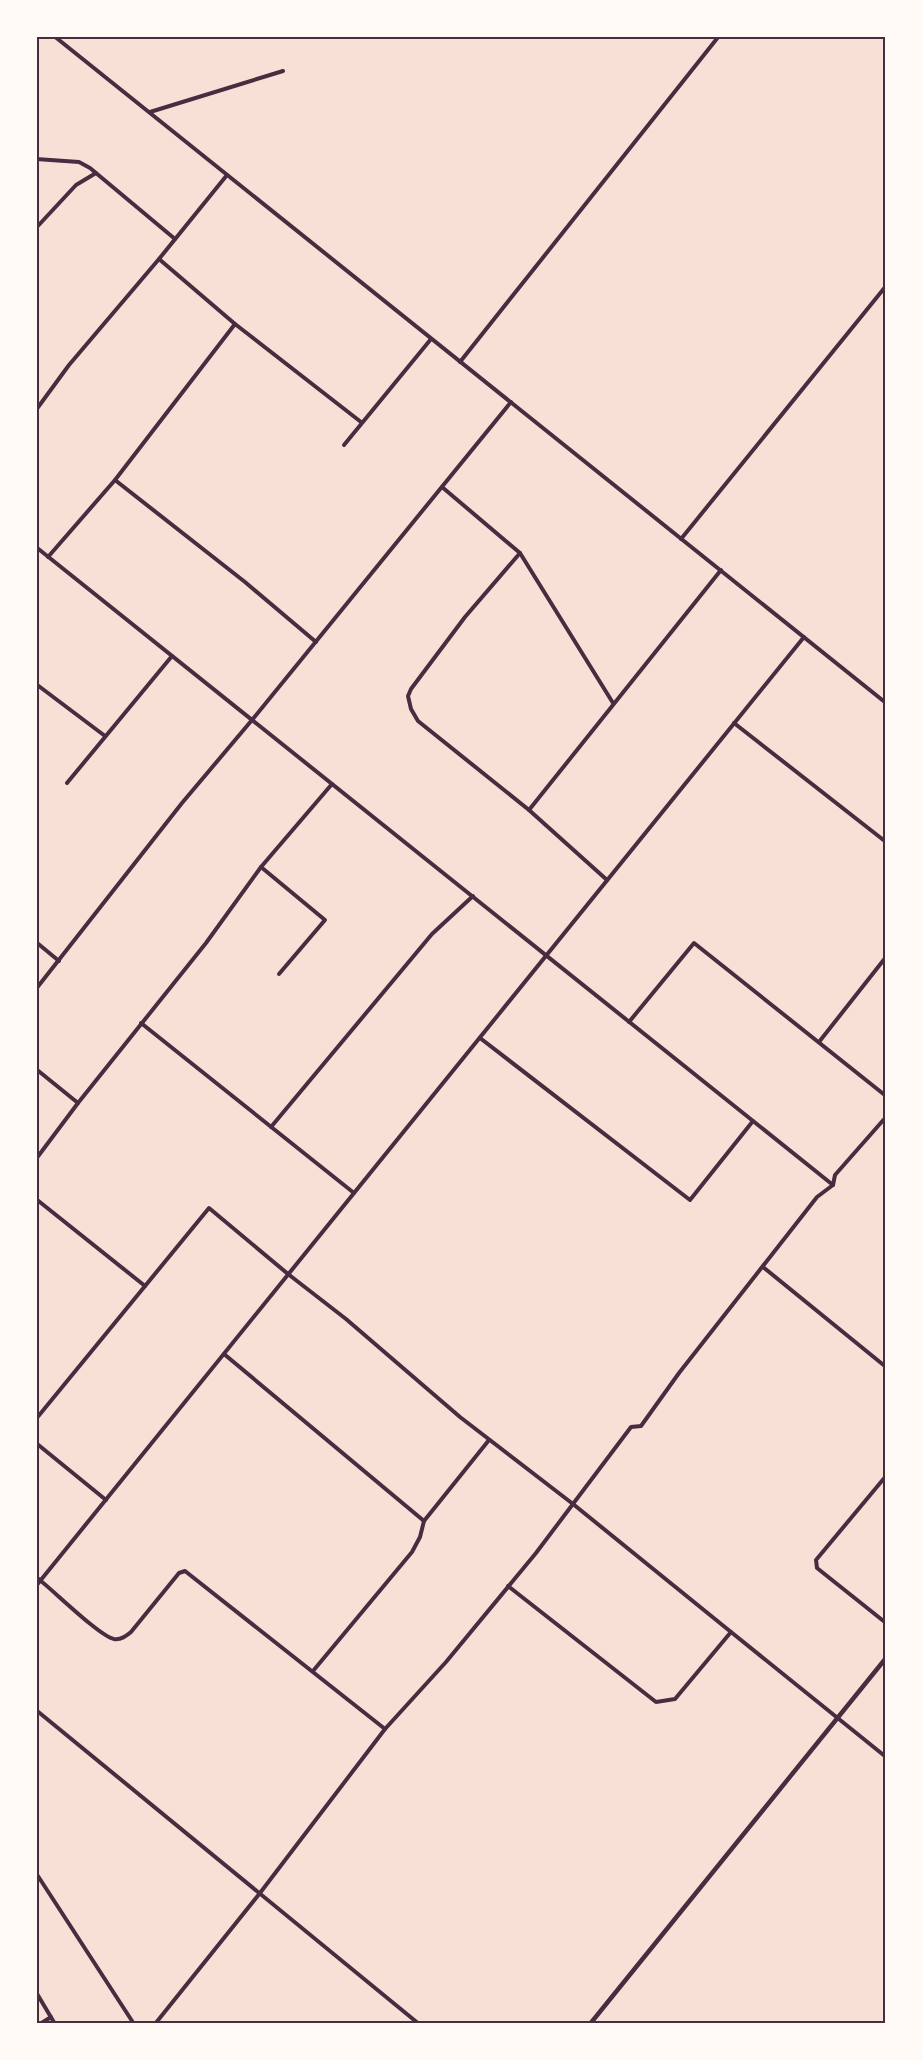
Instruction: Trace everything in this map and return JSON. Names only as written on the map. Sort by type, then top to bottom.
[{"type":"street","points":[[54,36],[886,703]]},
{"type":"street","points":[[460,362],[719,36]]},
{"type":"street","points":[[149,112],[283,71]]},
{"type":"street","points":[[36,159],[79,162],[96,173],[176,239]]},
{"type":"street","points":[[36,228],[76,184],[96,173]]},
{"type":"street","points":[[36,410],[69,365],[227,175]]},
{"type":"street","points":[[159,259],[235,324],[361,422]]},
{"type":"street","points":[[681,539],[886,286]]},
{"type":"street","points":[[48,556],[115,480],[235,324]]},
{"type":"street","points":[[344,445],[431,339]]},
{"type":"street","points":[[36,989],[182,803],[511,402]]},
{"type":"street","points":[[115,480],[245,582],[315,642]]},
{"type":"street","points":[[442,487],[520,553],[613,703]]},
{"type":"street","points":[[36,547],[833,1185]]},
{"type":"street","points":[[520,553],[465,617],[408,696],[411,709],[418,721],[529,810],[607,880]]},
{"type":"street","points":[[529,810],[721,570]]},
{"type":"street","points":[[36,1586],[804,637]]},
{"type":"street","points":[[67,783],[172,656]]},
{"type":"street","points":[[36,684],[105,736]]},
{"type":"street","points":[[734,723],[886,842]]},
{"type":"street","points":[[36,1159],[206,943],[261,867],[332,784]]},
{"type":"street","points":[[261,867],[325,920],[279,974]]},
{"type":"street","points":[[271,1127],[432,934],[473,896]]},
{"type":"street","points":[[36,942],[59,961]]},
{"type":"street","points":[[629,1022],[694,943],[886,1096]]},
{"type":"street","points":[[819,1042],[886,957]]},
{"type":"street","points":[[141,1023],[354,1193]]},
{"type":"street","points":[[480,1038],[690,1200],[753,1121]]},
{"type":"street","points":[[36,1069],[78,1103]]},
{"type":"street","points":[[155,2024],[260,1893],[385,1729],[446,1662],[632,1427],[641,1426],[679,1373],[817,1197],[833,1185],[835,1175],[886,1117]]},
{"type":"street","points":[[36,1199],[145,1286]]},
{"type":"street","points":[[36,1419],[209,1208],[346,1319],[489,1440],[573,1504],[886,1757]]},
{"type":"street","points":[[763,1267],[886,1367]]},
{"type":"street","points":[[224,1354],[424,1521]]},
{"type":"street","points":[[313,1671],[412,1552],[420,1537],[424,1521],[489,1440]]},
{"type":"street","points":[[36,1443],[106,1500]]},
{"type":"street","points":[[886,1476],[815,1564],[886,1623]]},
{"type":"street","points":[[36,1577],[81,1616],[115,1640],[131,1632],[179,1573],[185,1571],[385,1729]]},
{"type":"street","points":[[508,1586],[656,1702],[675,1699],[731,1632]]},
{"type":"street","points":[[590,2024],[886,1658]]},
{"type":"street","points":[[36,1710],[419,2024]]},
{"type":"street","points":[[36,1873],[134,2024]]},
{"type":"street","points":[[36,1992],[55,2024]]},
{"type":"street","points":[[40,2024],[51,2017]]}]
